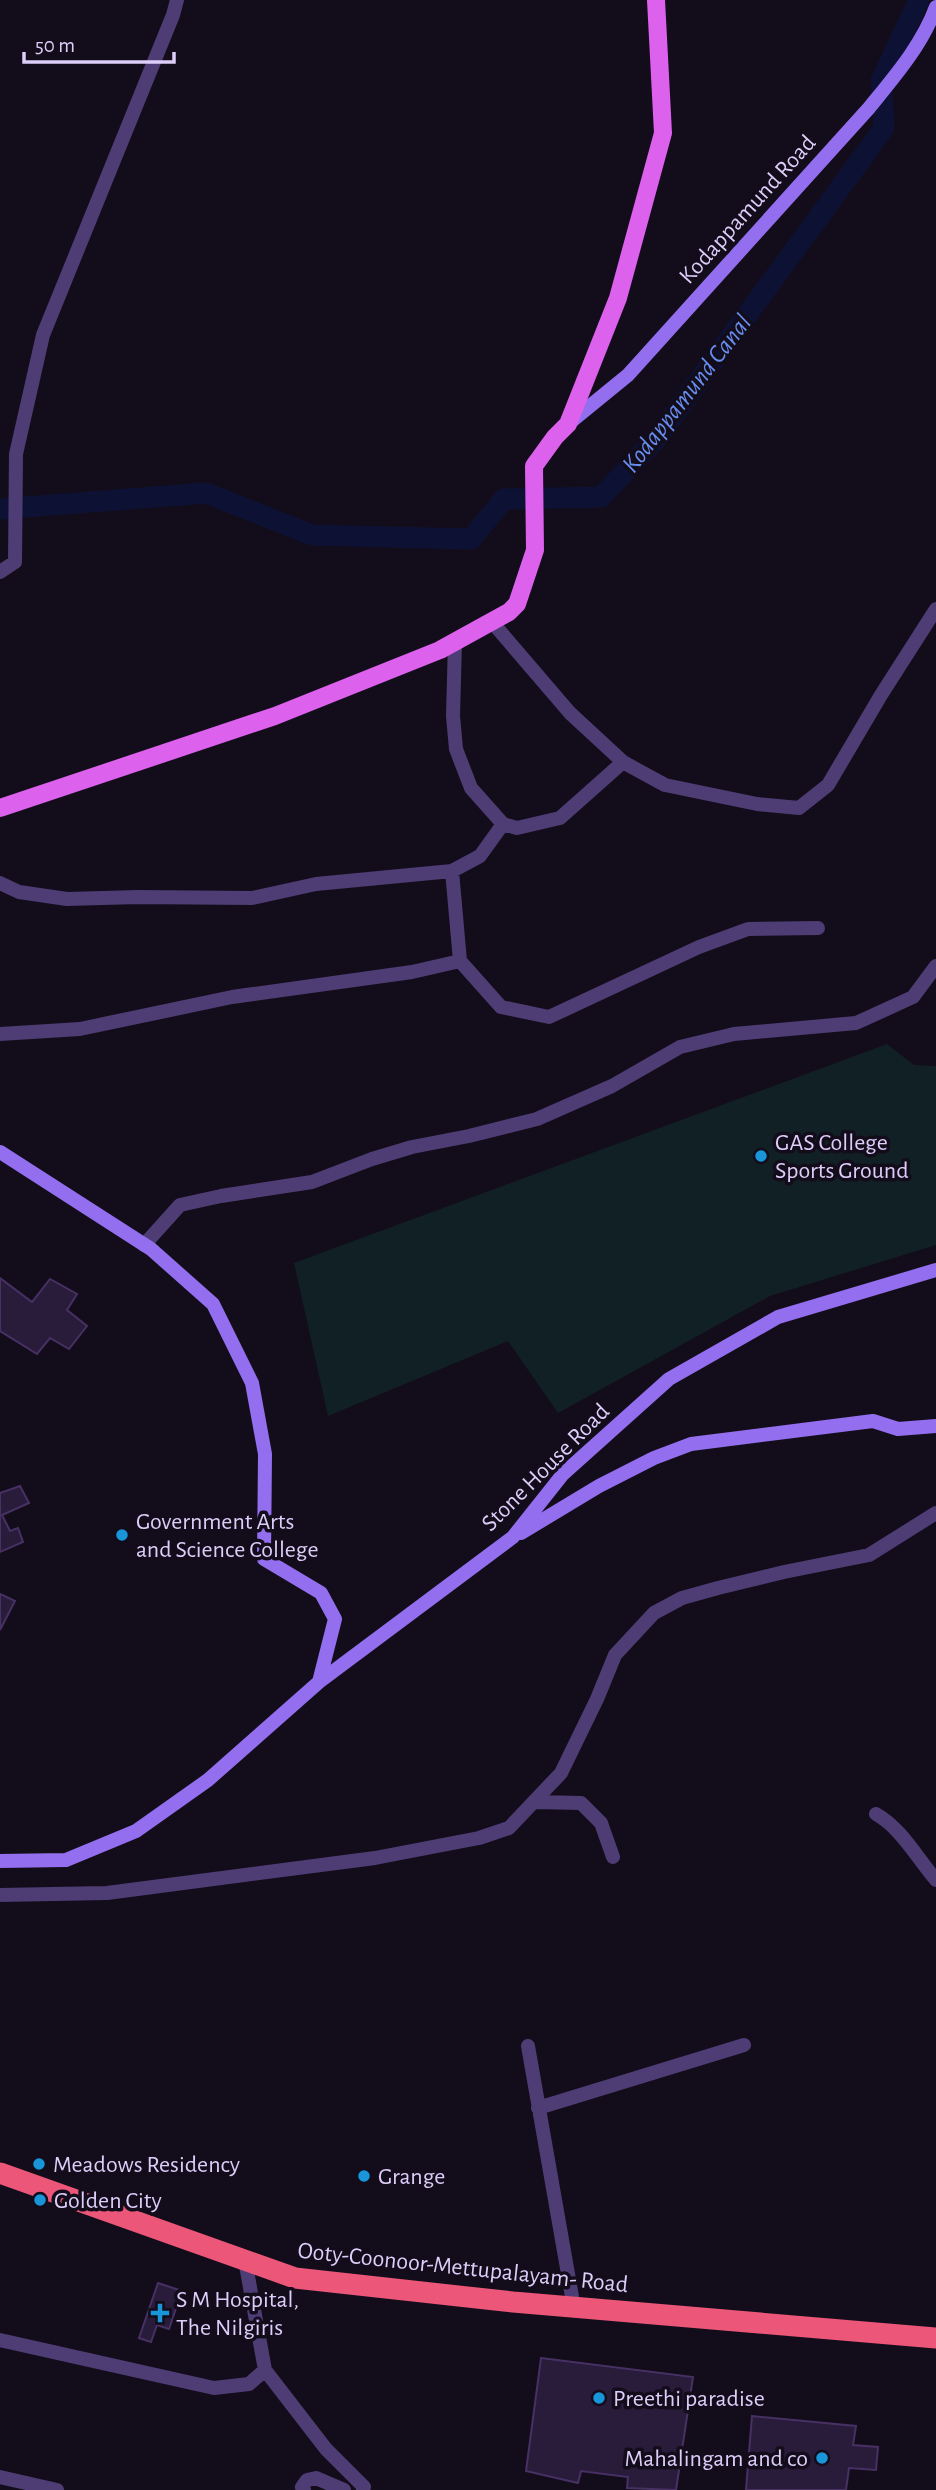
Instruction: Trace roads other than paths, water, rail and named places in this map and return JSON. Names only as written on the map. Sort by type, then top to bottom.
[{"type":"highway","name":"Ooty-Coonoor-Mettupalayam- Road","points":[[0,2173],[295,2278],[574,2308],[936,2338]]},
{"type":"main road","points":[[0,808],[275,716],[455,642],[509,612],[517,604],[535,550],[534,467],[555,437],[568,424],[618,298],[663,133],[656,0]]},
{"type":"street","points":[[0,572],[16,562],[16,454],[43,335],[177,0]]},
{"type":"street","name":"Kodappamund Road","points":[[568,424],[628,375],[869,107],[899,71],[928,29],[936,6]]},
{"type":"street","points":[[492,622],[570,713],[622,762],[665,785],[757,804],[799,808],[828,785],[936,608]]},
{"type":"street","points":[[455,642],[453,716],[456,748],[471,788],[503,824],[517,828],[561,818],[622,762]]},
{"type":"street","points":[[0,883],[19,892],[67,899],[251,898],[316,884],[452,871],[480,856],[503,824]]},
{"type":"street","points":[[452,871],[460,961],[501,1007],[549,1017],[699,947],[748,929],[818,928]]},
{"type":"street","points":[[0,1034],[80,1029],[232,997],[412,972],[460,961]]},
{"type":"street","points":[[144,1245],[180,1205],[312,1182],[412,1147],[537,1119],[612,1086],[680,1046],[734,1034],[856,1023],[913,997],[936,966]]},
{"type":"street","points":[[0,1152],[144,1245],[213,1304],[251,1383],[265,1454],[264,1559],[320,1593],[334,1619],[319,1682]]},
{"type":"street","name":"Stone House Road","points":[[0,1861],[65,1860],[136,1831],[208,1780],[319,1682],[513,1537],[563,1474],[669,1379],[778,1317],[936,1270]]},
{"type":"street","points":[[513,1537],[599,1486],[654,1458],[691,1444],[873,1421],[898,1429],[936,1426]]},
{"type":"street","points":[[0,1895],[107,1893],[375,1858],[479,1838],[509,1828],[561,1773],[615,1655],[654,1614],[682,1598],[718,1588],[869,1555],[936,1513]]},
{"type":"street","points":[[535,1802],[581,1803],[601,1823],[613,1857]]},
{"type":"street","points":[[876,1814],[892,1826],[936,1880]]},
{"type":"street","points":[[538,2108],[744,2045]]},
{"type":"street","points":[[528,2046],[574,2308]]},
{"type":"street","points":[[245,2260],[265,2370],[327,2449],[365,2487],[363,2490]]},
{"type":"street","points":[[0,2340],[215,2388],[249,2384],[265,2370]]},
{"type":"street","points":[[0,2477],[57,2490]]},
{"type":"street","points":[[304,2490],[302,2487],[307,2480],[316,2477],[344,2490]]},
{"type":"waterway","name":"Kodappamund Canal","points":[[0,509],[206,493],[312,535],[471,539],[504,499],[601,497],[657,438],[884,128],[881,81],[919,0]]},
{"type":"place","name":"GAS College Sports Ground","points":[[761,1156]]},
{"type":"place","name":"Government Arts and Science College","points":[[122,1535]]},
{"type":"place","name":"Meadows Residency","points":[[39,2164]]},
{"type":"place","name":"Grange","points":[[364,2176]]},
{"type":"place","name":"Golden City","points":[[40,2200]]},
{"type":"place","name":"S M Hospital, The Nilgiris","points":[[160,2313]]},
{"type":"place","name":"Preethi paradise","points":[[599,2398]]},
{"type":"place","name":"Mahalingam and co","points":[[822,2458]]}]
